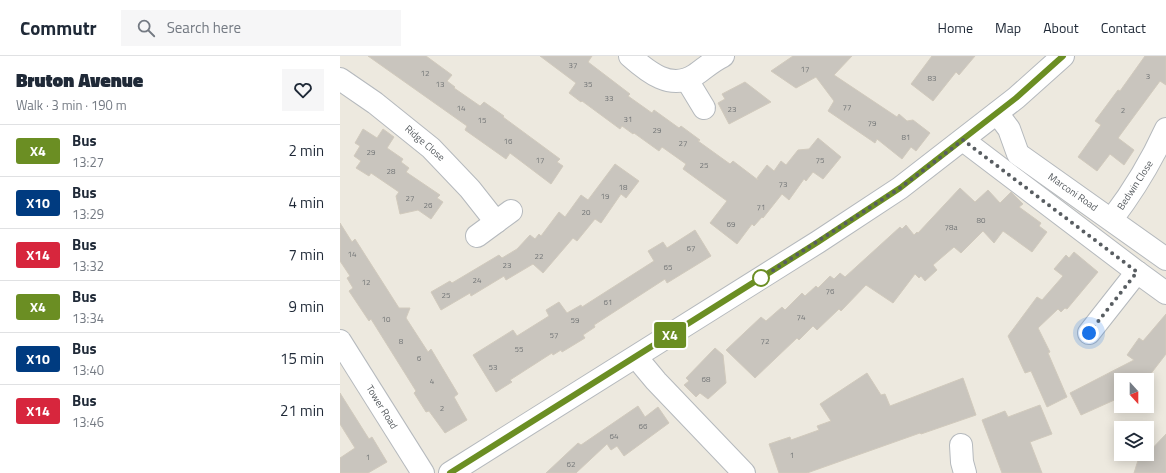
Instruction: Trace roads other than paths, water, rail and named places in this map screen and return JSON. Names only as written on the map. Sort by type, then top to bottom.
[{"type":"street","points":[[630,56],[665,81],[680,82],[687,80],[723,56]]},
{"type":"street","points":[[450,473],[636,357],[900,188],[963,140],[1063,56]]},
{"type":"street","name":"Ridge Close","points":[[340,79],[375,103],[432,148],[470,189],[503,216],[477,236]]},
{"type":"street","points":[[687,80],[704,108]]},
{"type":"street","name":"Marconi Road","points":[[997,112],[1009,129],[1018,154],[1112,219],[1166,259]]},
{"type":"street","name":"Bedwin Close","points":[[1112,219],[1133,191],[1146,170],[1166,129]]},
{"type":"street","points":[[963,140],[1166,293]]},
{"type":"street","points":[[1089,333],[1137,272]]},
{"type":"street","name":"Tower Road","points":[[340,341],[423,473]]},
{"type":"street","points":[[636,357],[656,381],[744,473]]},
{"type":"street","points":[[961,445],[962,472]]}]
